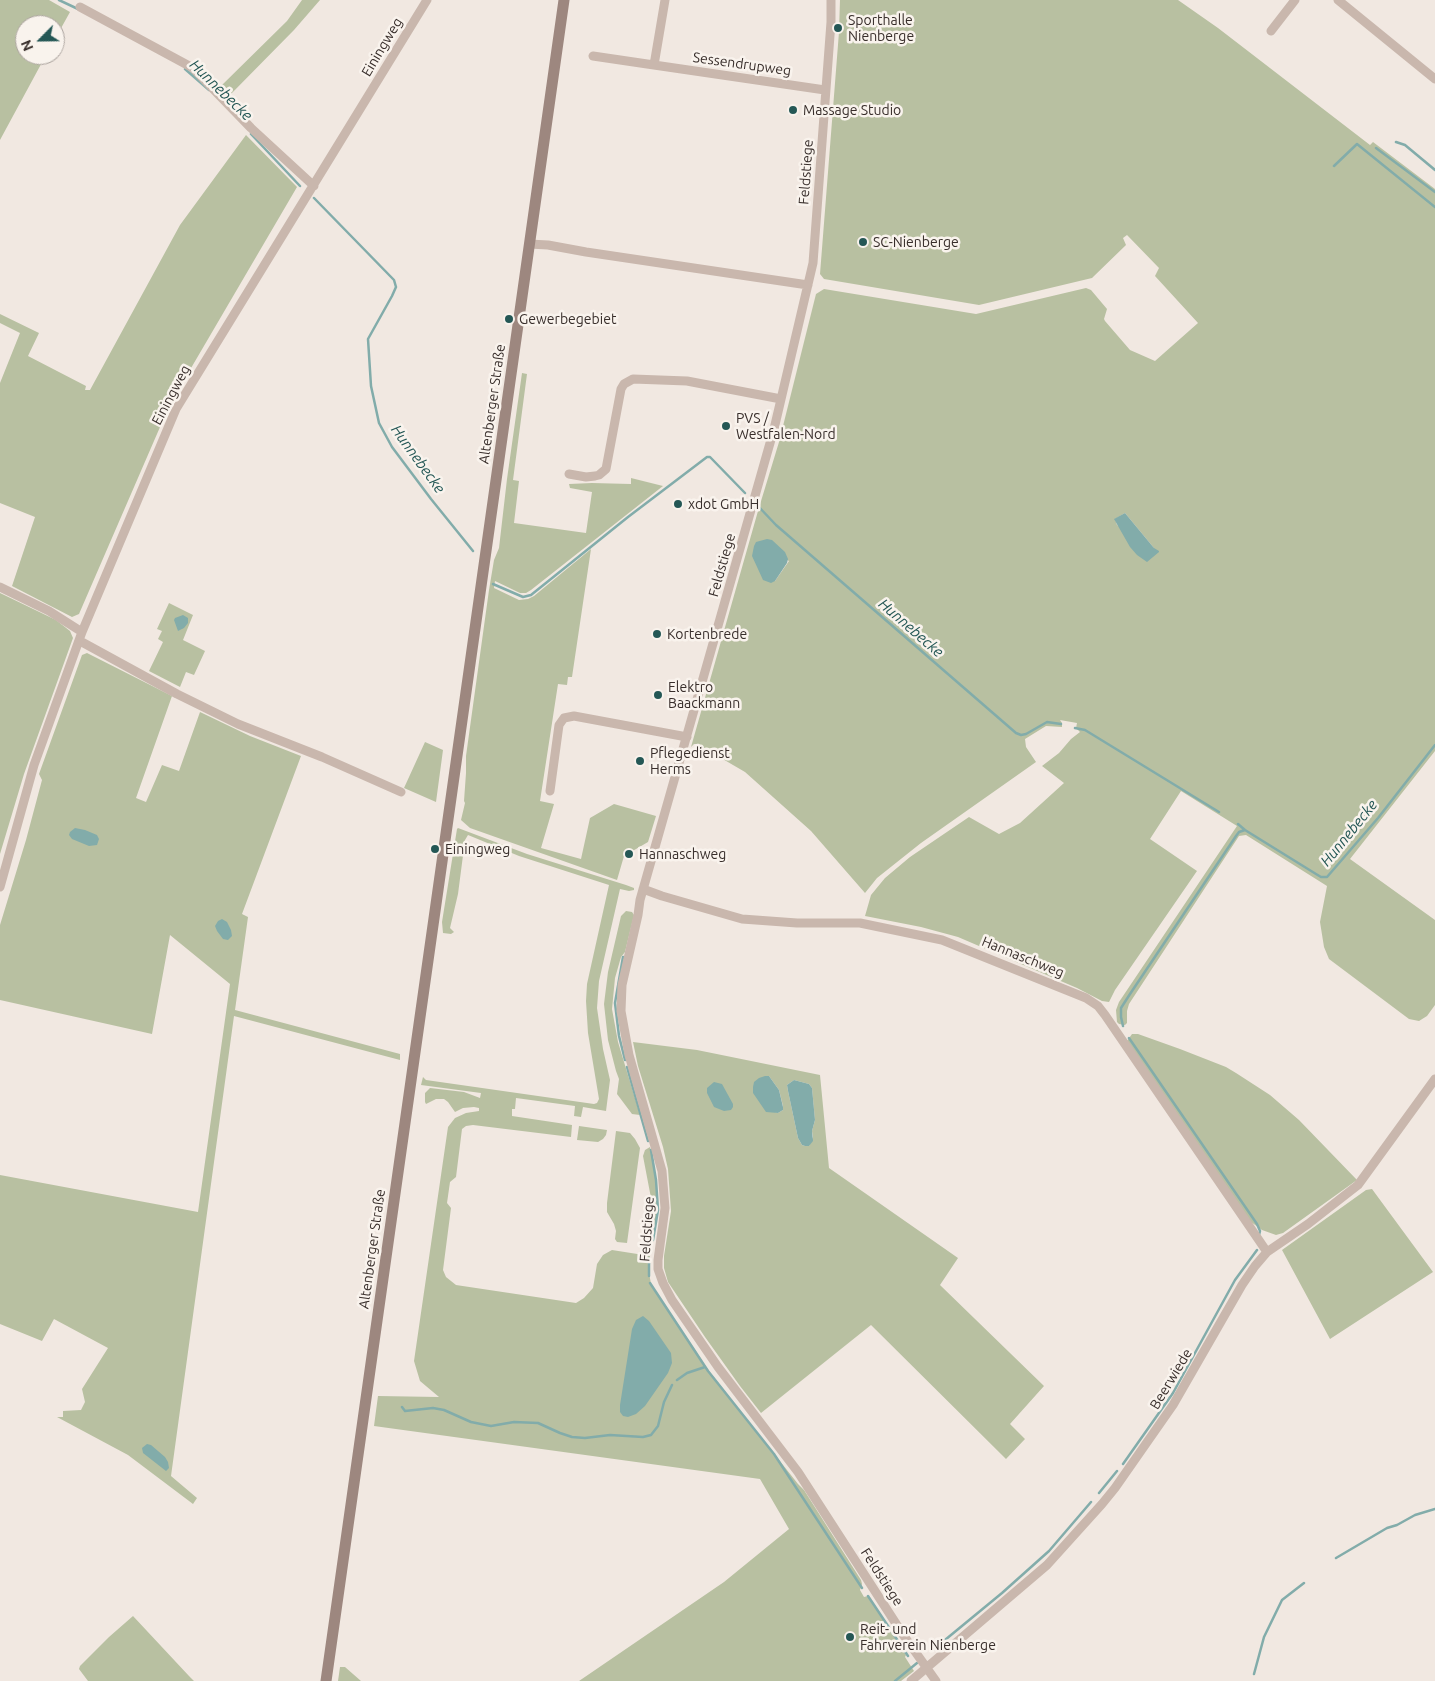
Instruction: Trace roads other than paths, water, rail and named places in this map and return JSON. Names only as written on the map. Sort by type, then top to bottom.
[{"type":"main road","name":"Altenberger Straße","points":[[326,1681],[564,0]]},
{"type":"street","name":"Einingweg","points":[[0,887],[34,765],[81,637],[176,409],[428,0]]},
{"type":"street","points":[[654,64],[665,0]]},
{"type":"street","name":"Feldstiege","points":[[831,0],[831,22],[813,263],[762,472],[643,889],[622,985],[621,1011],[629,1055],[662,1171],[664,1208],[658,1260],[660,1276],[668,1293],[718,1367],[798,1472],[904,1636],[936,1681]]},
{"type":"street","points":[[1271,31],[1295,0]]},
{"type":"street","points":[[1338,0],[1435,79]]},
{"type":"street","points":[[80,6],[193,68],[251,128],[314,186]]},
{"type":"street","name":"Sessendrupweg","points":[[593,56],[825,90]]},
{"type":"street","points":[[529,244],[548,245],[808,285]]},
{"type":"street","points":[[569,474],[586,477],[595,476],[606,469],[621,389],[624,384],[632,379],[687,381],[780,399]]},
{"type":"street","points":[[0,587],[49,611],[81,637],[177,694],[238,724],[322,757],[402,792]]},
{"type":"street","points":[[550,790],[559,725],[564,718],[574,716],[687,737]]},
{"type":"street","name":"Hannaschweg","points":[[643,889],[742,919],[774,922],[860,923],[942,940],[1086,998],[1098,1006],[1267,1252]]},
{"type":"street","name":"Beerwiede","points":[[911,1681],[1047,1565],[1110,1493],[1173,1405],[1242,1285],[1267,1252],[1308,1224],[1358,1185],[1435,1078]]},
{"type":"water","points":[[1125,513],[1154,548],[1159,551],[1147,562],[1130,547],[1114,519]]},
{"type":"water","points":[[767,539],[772,540],[785,552],[788,559],[775,581],[771,583],[763,580],[752,556],[756,542]]},
{"type":"water","points":[[183,615],[188,618],[188,623],[178,631],[174,620]]},
{"type":"water","points":[[75,828],[97,835],[99,839],[97,845],[89,846],[72,839],[69,835]]},
{"type":"water","points":[[222,919],[227,922],[231,930],[232,936],[228,940],[223,939],[215,926]]},
{"type":"water","points":[[769,1076],[779,1090],[783,1110],[778,1113],[766,1112],[753,1093],[754,1082]]},
{"type":"water","points":[[794,1080],[809,1084],[812,1088],[815,1120],[812,1131],[813,1141],[809,1146],[802,1145],[798,1138],[787,1085]]},
{"type":"water","points":[[714,1082],[722,1084],[733,1104],[731,1110],[724,1111],[714,1107],[707,1093],[707,1088]]},
{"type":"water","points":[[643,1316],[649,1321],[671,1353],[672,1363],[668,1373],[645,1406],[636,1414],[628,1417],[623,1416],[620,1412],[620,1405],[632,1329],[636,1320]]},
{"type":"water","points":[[147,1444],[151,1445],[165,1457],[169,1468],[166,1471],[143,1453],[142,1448]]},
{"type":"waterway","name":"Hunnebecke","points":[[59,0],[78,9]]},
{"type":"waterway","name":"Hunnebecke","points":[[185,69],[209,90]]},
{"type":"waterway","name":"Hunnebecke","points":[[251,134],[300,186]]},
{"type":"waterway","points":[[1396,142],[1405,145],[1435,170]]},
{"type":"waterway","points":[[1334,166],[1357,144],[1435,207]]},
{"type":"waterway","points":[[1376,148],[1435,192]]},
{"type":"waterway","name":"Hunnebecke","points":[[314,198],[394,280],[396,287],[368,339],[371,386],[379,423],[392,447],[473,551]]},
{"type":"waterway","name":"Hunnebecke","points":[[493,584],[523,597],[531,595],[628,517],[707,457],[710,457],[745,493]]},
{"type":"waterway","name":"Hunnebecke","points":[[758,506],[776,525],[1016,733],[1026,734],[1047,722],[1061,724]]},
{"type":"waterway","name":"Hunnebecke","points":[[1075,728],[1085,730],[1219,812]]},
{"type":"waterway","name":"Hunnebecke","points":[[1238,824],[1321,877],[1327,877],[1378,818],[1435,745]]},
{"type":"waterway","points":[[1123,1026],[1121,1008],[1236,836],[1239,832],[1245,830]]},
{"type":"waterway","points":[[623,957],[615,1003],[619,1036],[625,1060]]},
{"type":"waterway","points":[[1129,1038],[1257,1224],[1260,1231],[1259,1235]]},
{"type":"waterway","points":[[627,1067],[648,1141]]},
{"type":"waterway","points":[[651,1150],[658,1210],[653,1240]]},
{"type":"waterway","points":[[1123,1464],[1173,1393],[1235,1280],[1257,1250]]},
{"type":"waterway","points":[[649,1258],[649,1276]]},
{"type":"waterway","points":[[650,1283],[708,1371],[774,1454],[862,1588]]},
{"type":"waterway","points":[[677,1380],[687,1373],[705,1367]]},
{"type":"waterway","points":[[402,1407],[405,1411],[433,1408],[444,1410],[471,1422],[491,1426],[514,1422],[538,1423],[572,1437],[585,1438],[610,1435],[643,1437],[651,1435],[658,1426],[664,1402],[672,1385]]},
{"type":"waterway","points":[[1099,1493],[1117,1471]]},
{"type":"waterway","points":[[934,1649],[1049,1551],[1091,1502]]},
{"type":"waterway","points":[[1336,1558],[1387,1528],[1415,1515],[1435,1509]]},
{"type":"waterway","points":[[1254,1674],[1264,1637],[1282,1600],[1304,1583]]},
{"type":"waterway","points":[[868,1596],[908,1656]]},
{"type":"waterway","points":[[895,1681],[917,1663]]},
{"type":"place","name":"Sporthalle Nienberge","points":[[838,28]]},
{"type":"place","name":"Massage Studio","points":[[793,110]]},
{"type":"place","name":"SC-Nienberge","points":[[863,242]]},
{"type":"place","name":"Gewerbegebiet","points":[[509,319]]},
{"type":"place","name":"PVS / Westfalen-Nord","points":[[726,426]]},
{"type":"place","name":"xdot GmbH","points":[[678,504]]},
{"type":"place","name":"Kortenbrede","points":[[657,634]]},
{"type":"place","name":"Elektro Baackmann","points":[[658,695]]},
{"type":"place","name":"Pflegedienst Herms","points":[[640,761]]},
{"type":"place","name":"Einingweg","points":[[435,849]]},
{"type":"place","name":"Hannaschweg","points":[[629,854]]},
{"type":"place","name":"Reit- und Fahrverein Nienberge","points":[[850,1637]]}]
